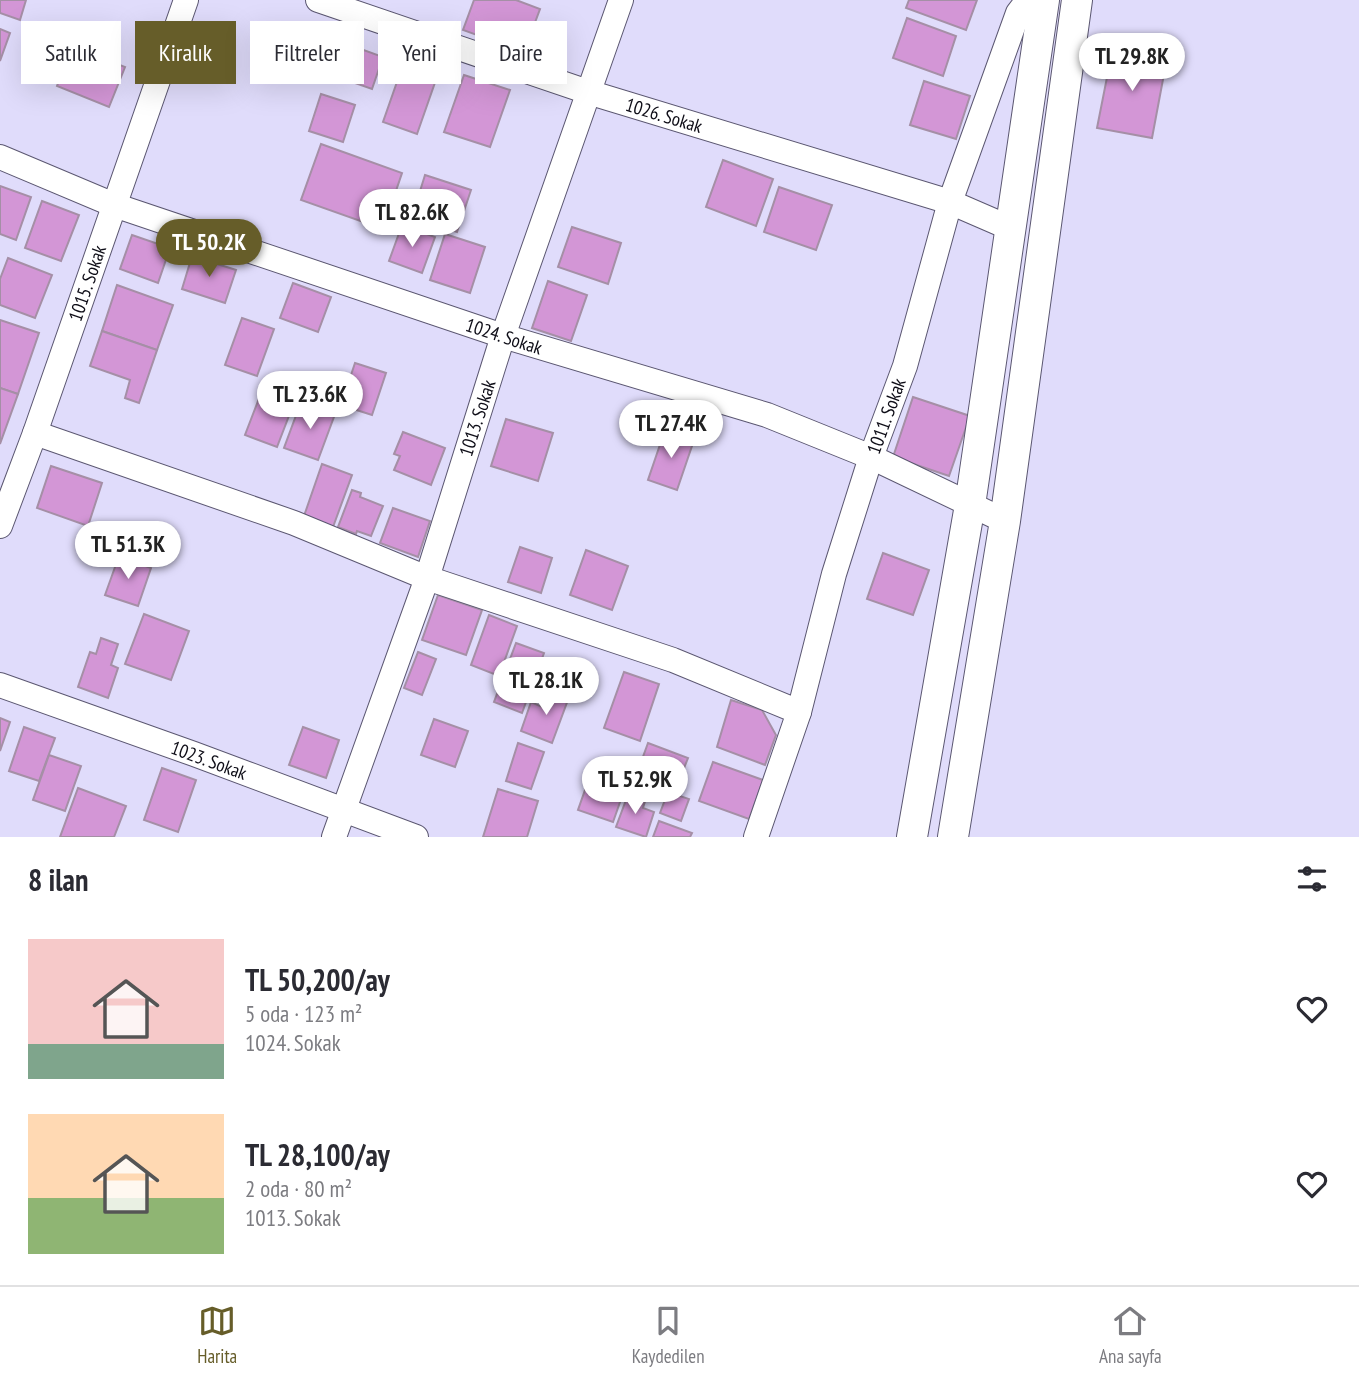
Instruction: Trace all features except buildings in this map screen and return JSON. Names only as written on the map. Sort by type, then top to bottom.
[{"type":"street","name":"1015. Sokak","points":[[0,526],[186,0]]},
{"type":"street","name":"1026. Sokak","points":[[318,0],[588,92],[950,202],[1010,228]]},
{"type":"street","name":"1013. Sokak","points":[[334,837],[427,578],[503,336],[621,0]]},
{"type":"street","name":"1011. Sokak","points":[[756,837],[799,712],[834,574],[871,457],[905,366],[950,202],[1018,13],[1028,0]]},
{"type":"street","points":[[912,837],[970,505],[1044,0]]},
{"type":"street","points":[[953,837],[1005,521],[1077,0]]},
{"type":"street","name":"1024. Sokak","points":[[0,157],[114,205],[503,336],[767,415],[871,457],[1005,521]]},
{"type":"street","points":[[35,433],[294,523],[427,578],[673,660],[799,712]]},
{"type":"street","name":"1023. Sokak","points":[[0,685],[416,837]]}]
